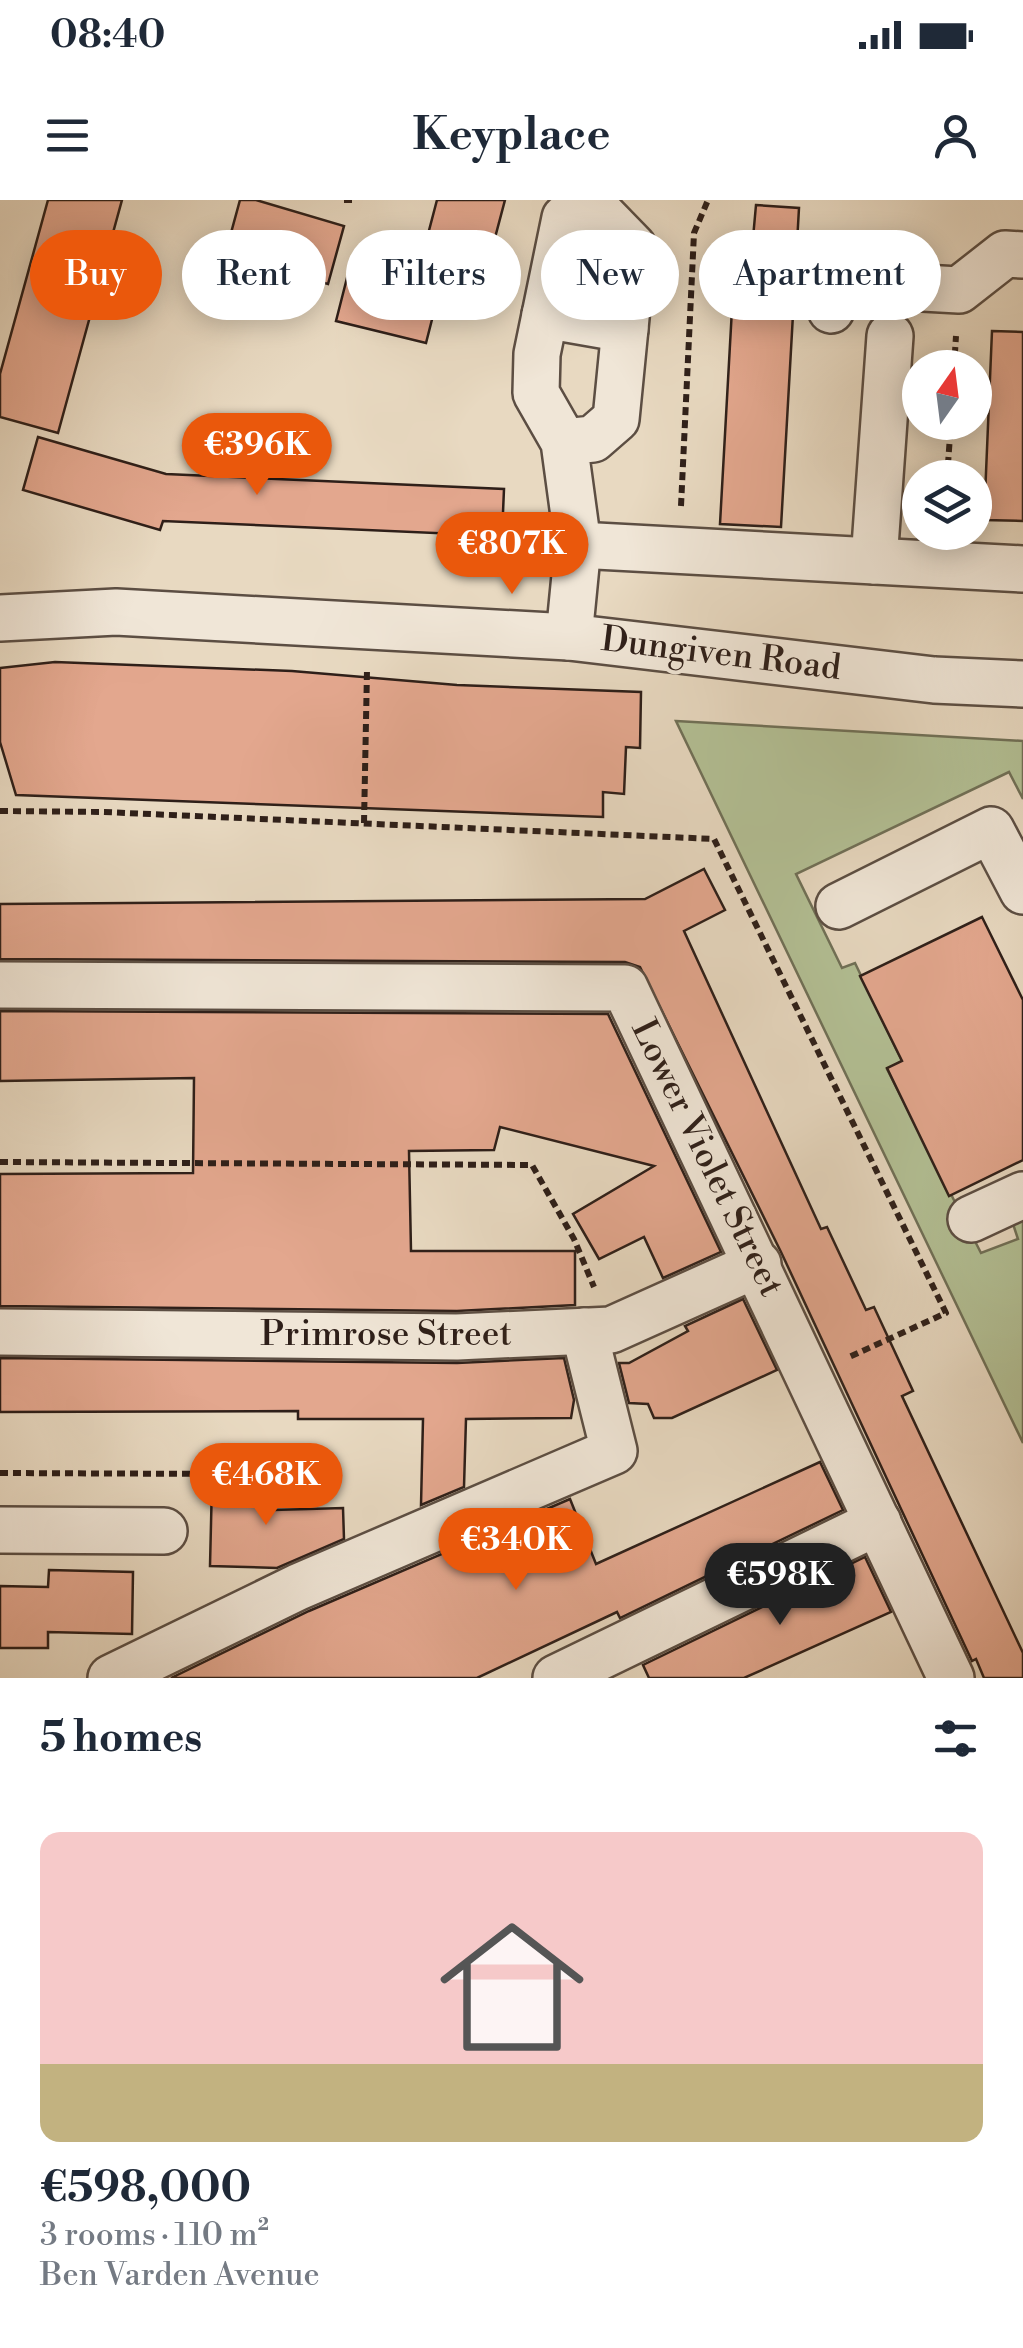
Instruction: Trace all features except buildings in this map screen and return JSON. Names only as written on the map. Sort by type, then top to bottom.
[{"type":"street","points":[[561,209],[602,215],[633,247],[616,419],[593,439],[564,442]]},
{"type":"street","points":[[941,289],[959,290],[1005,254],[1023,255]]},
{"type":"street","points":[[544,320],[536,394],[564,442],[578,545],[569,637]]},
{"type":"street","points":[[574,320],[625,329]]},
{"type":"street","points":[[874,561],[890,336]]},
{"type":"street","points":[[578,545],[1023,569]]},
{"type":"street","name":"Dungiven Road","points":[[0,618],[116,612],[368,629],[569,637],[934,680],[1023,684]]},
{"type":"street","points":[[839,906],[991,830],[1023,891]]},
{"type":"street","name":"Lower Violet Street","points":[[0,986],[625,988],[951,1678]]},
{"type":"street","points":[[971,1219],[1023,1195]]},
{"type":"street","name":"Primrose Street","points":[[0,1332],[458,1337],[598,1331],[758,1264]]},
{"type":"street","points":[[112,1678],[298,1587],[614,1451],[598,1331]]},
{"type":"street","points":[[556,1678],[612,1667],[878,1522]]},
{"type":"street","points":[[0,1530],[164,1531]]},
{"type":"path","points":[[344,200],[353,200]]},
{"type":"path","points":[[678,551],[694,233],[708,200]]},
{"type":"path","points":[[364,823],[368,629]]},
{"type":"path","points":[[0,1162],[532,1165],[574,1240],[598,1331]]},
{"type":"path","points":[[0,1473],[222,1474]]},
{"type":"green space","points":[[676,721],[1023,741],[1023,799],[1009,772],[796,874],[842,968],[855,963],[902,1061],[887,1069],[981,1253],[1018,1239],[1012,1221],[1023,1216],[1023,1443]]}]
